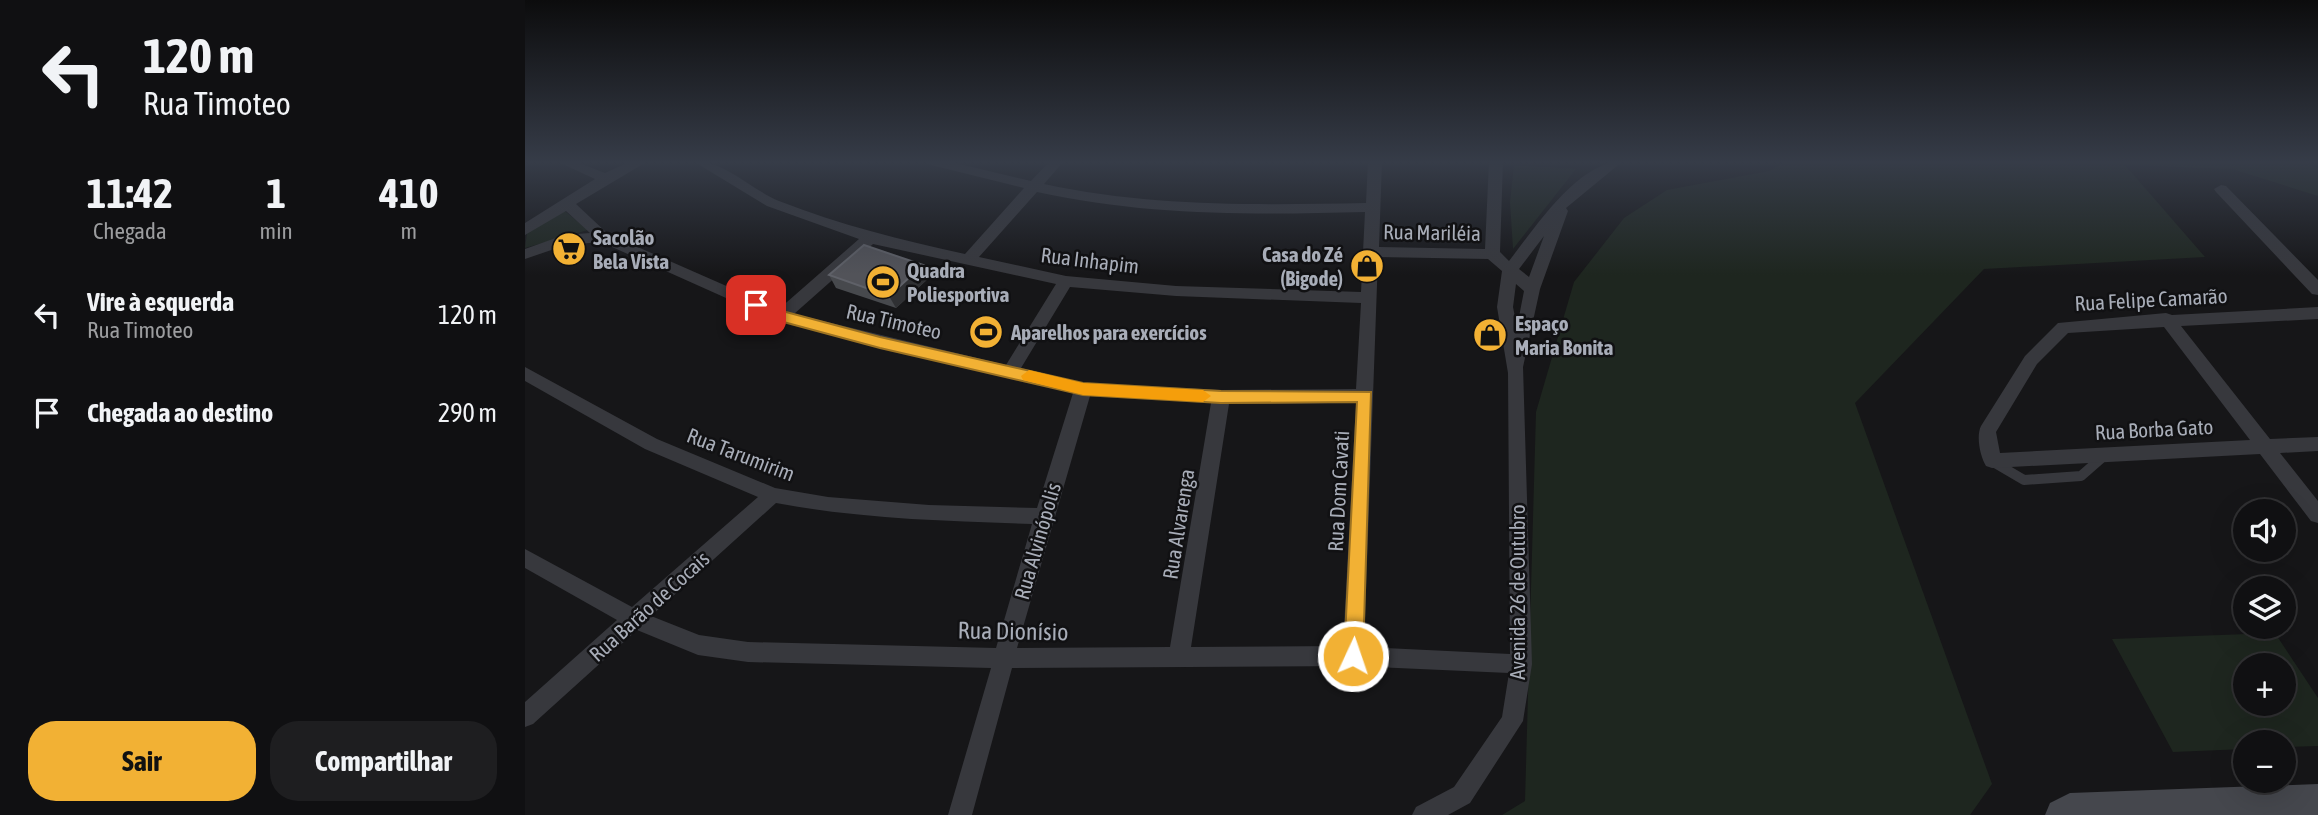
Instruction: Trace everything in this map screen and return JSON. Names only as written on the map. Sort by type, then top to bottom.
[{"type":"main road","points":[[2062,815],[2070,809],[2318,800]]},
{"type":"street","points":[[525,230],[572,199]]},
{"type":"street","name":"Rua Inhapim","points":[[765,199],[870,238],[1066,281],[1177,291],[1369,299]]},
{"type":"street","points":[[968,260],[1022,199]]},
{"type":"street","points":[[1095,199],[1234,211],[1373,207]]},
{"type":"street","name":"Rua Dom Cavati","points":[[1353,656],[1373,199]]},
{"type":"street","points":[[1494,199],[1492,254],[1532,289]]},
{"type":"street","points":[[1510,270],[1565,199]]},
{"type":"street","name":"Avenida 26 de Outubro","points":[[1515,373],[1532,289],[1566,199]]},
{"type":"street","points":[[2231,199],[2318,290]]},
{"type":"street","name":"Rua Timoteo","points":[[566,203],[603,237],[781,316],[880,342],[1083,389],[1221,397],[1365,396]]},
{"type":"street","points":[[525,254],[564,240],[603,237]]},
{"type":"street","points":[[781,316],[870,238]]},
{"type":"street","name":"Rua Mariléia","points":[[1371,252],[1492,254]]},
{"type":"street","name":"Avenida 26 de Outubro","points":[[1424,815],[1462,795],[1512,721],[1521,664],[1515,373],[1506,307],[1510,270]]},
{"type":"street","points":[[1011,371],[1066,281]]},
{"type":"street","name":"Rua Felipe Camarão","points":[[1992,461],[1987,431],[2031,360],[2064,327],[2166,319],[2318,313]]},
{"type":"street","points":[[2166,319],[2318,515]]},
{"type":"street","name":"Rua Tarumirim","points":[[525,373],[651,444],[773,495],[828,505],[904,511],[1044,516]]},
{"type":"street","name":"Rua Alvinópolis","points":[[960,815],[1044,516],[1083,389]]},
{"type":"street","name":"Rua Alvarenga","points":[[1179,658],[1221,397]]},
{"type":"street","name":"Rua Borba Gato","points":[[1992,461],[2318,444]]},
{"type":"street","name":"Rua Barão de Cocais","points":[[525,716],[773,495]]},
{"type":"street","name":"Rua Dionísio","points":[[525,558],[634,619],[698,645],[748,652],[1003,658],[1353,656],[1521,664]]},
{"type":"shaded area","points":[[1510,199],[1552,199],[1513,249]]},
{"type":"shaded area","points":[[1653,199],[2155,199],[2205,257],[1984,269],[1855,403],[1992,784],[1970,815],[1502,815],[1525,801],[1536,412],[1574,282],[1624,218]]},
{"type":"shaded area","points":[[561,208],[588,230],[525,248],[527,233]]},
{"type":"shaded area","points":[[2233,635],[2233,639],[2279,639],[2288,653],[2233,653],[2233,716],[2296,716],[2296,665],[2318,698],[2318,746],[2296,747],[2296,730],[2233,730],[2233,750],[2173,752],[2112,639]]},
{"type":"building","points":[[864,245],[923,265],[889,296],[829,275]]},
{"type":"slow traffic","points":[[1029,376],[1083,389],[1203,396]]},
{"type":"place","name":"Sacolão Bela Vista","points":[[569,249]]},
{"type":"place","name":"Casa do Zé (Bigode)","points":[[1367,266]]},
{"type":"place","name":"Quadra Poliesportiva","points":[[883,282]]},
{"type":"place","name":"Aparelhos para exercícios","points":[[986,332]]},
{"type":"place","name":"Espaço Maria Bonita","points":[[1490,335]]},
{"type":"route","points":[[756,305],[781,316],[880,342],[1083,389],[1221,397],[1365,396],[1353,656]]}]
